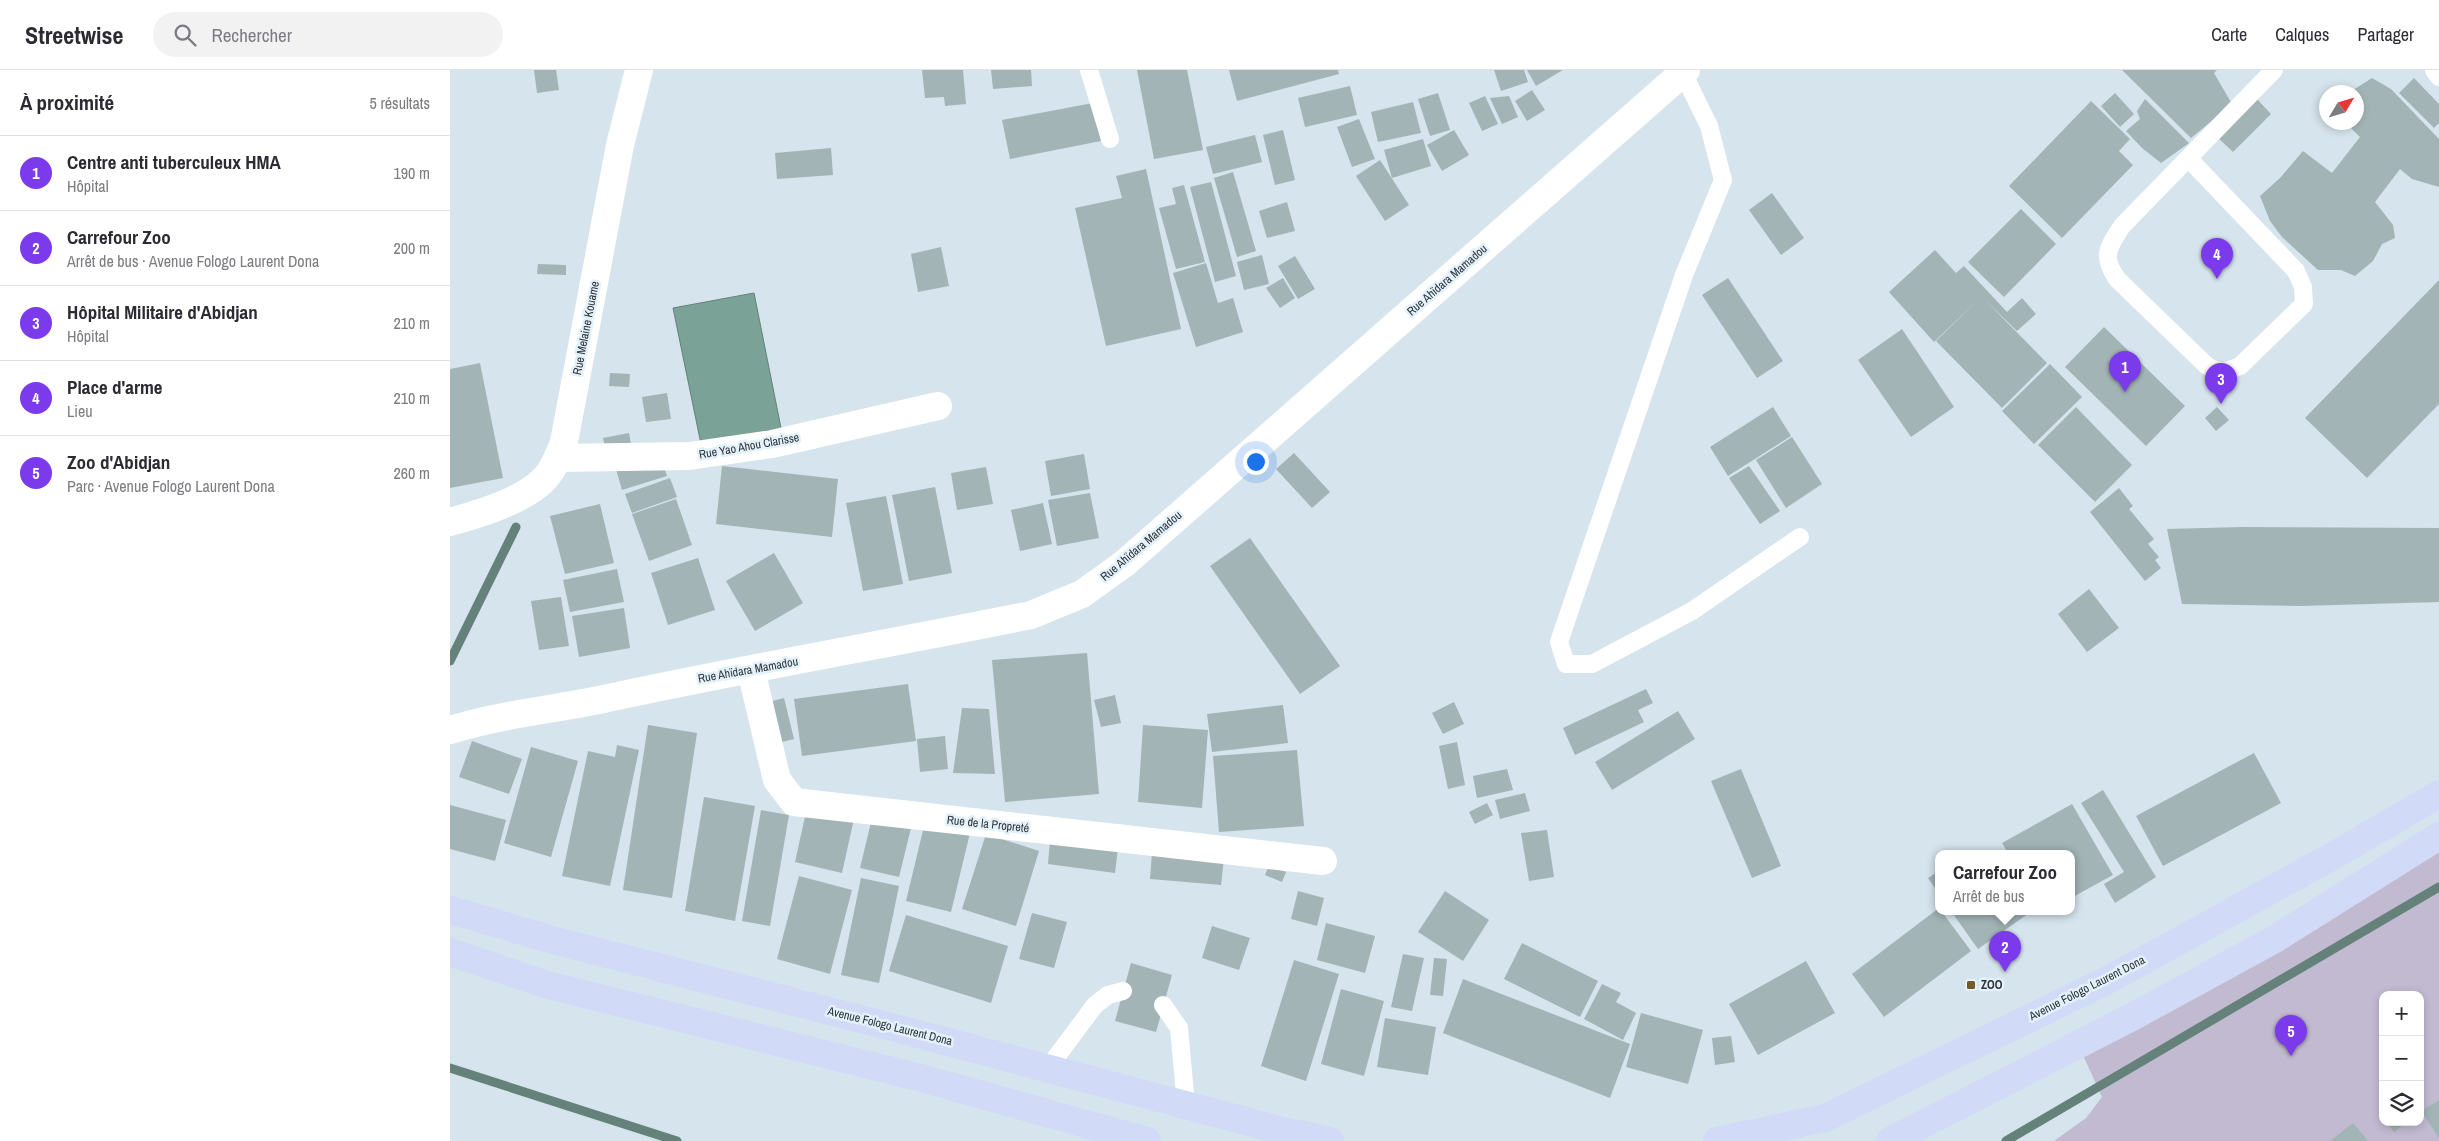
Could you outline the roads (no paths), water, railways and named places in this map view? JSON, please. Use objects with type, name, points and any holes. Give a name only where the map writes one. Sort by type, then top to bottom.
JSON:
[{"type":"main road","name":"Avenue Fologo Laurent Dona","points":[[1717,1141],[1825,1118],[2108,980],[2439,794]]},
{"type":"main road","points":[[1890,1141],[2132,1017],[2275,939],[2439,836]]},
{"type":"main road","name":"Avenue Fologo Laurent Dona","points":[[450,910],[560,942],[1048,1068],[1283,1131],[1330,1141]]},
{"type":"main road","points":[[450,952],[548,985],[911,1076],[1146,1141]]},
{"type":"main road","points":[[1791,1141],[1825,1118]]},
{"type":"street","name":"Rue Melaine Kouame","points":[[450,522],[491,510],[534,487],[545,478],[558,458],[564,442],[620,145],[639,70]]},
{"type":"street","name":"Rue Ahïdara Mamadou","points":[[450,730],[486,719],[1031,616],[1082,594],[1125,563],[1685,71]]},
{"type":"street","name":"Rue Yao Ahou Clarisse","points":[[558,458],[689,456],[772,444],[938,406]]},
{"type":"street","name":"Rue de la Propreté","points":[[751,670],[777,780],[794,802],[1323,862]]},
{"type":"lane","points":[[1089,70],[1110,139]]},
{"type":"lane","points":[[2189,159],[2291,265],[2301,278],[2303,287],[2304,304],[2240,366],[2226,372],[2215,371],[2197,357],[2117,279],[2109,267],[2107,251],[2122,226],[2274,70]]},
{"type":"lane","points":[[2434,70],[2439,77]]},
{"type":"lane","points":[[1685,71],[1709,126],[1724,180],[1684,274],[1558,642],[1566,664],[1592,664],[1692,612],[1800,537]]},
{"type":"lane","points":[[1048,1068],[1094,1005],[1108,995],[1123,991]]},
{"type":"lane","points":[[1163,1005],[1179,1028],[1186,1105]]},
{"type":"waterway","points":[[450,661],[516,527]]},
{"type":"waterway","points":[[2006,1141],[2439,887]]},
{"type":"waterway","points":[[450,1068],[677,1141]]},
{"type":"place","name":"Place d'arme","points":[[2217,279]]},
{"type":"place","name":"Centre anti tuberculeux HMA","points":[[2125,392]]},
{"type":"place","name":"Hôpital Militaire d'Abidjan","points":[[2221,404]]},
{"type":"place","name":"Carrefour Zoo","points":[[2005,972]]},
{"type":"place","name":"ZOO","points":[[1971,985]]},
{"type":"place","name":"Zoo d'Abidjan","points":[[2291,1056]]}]
